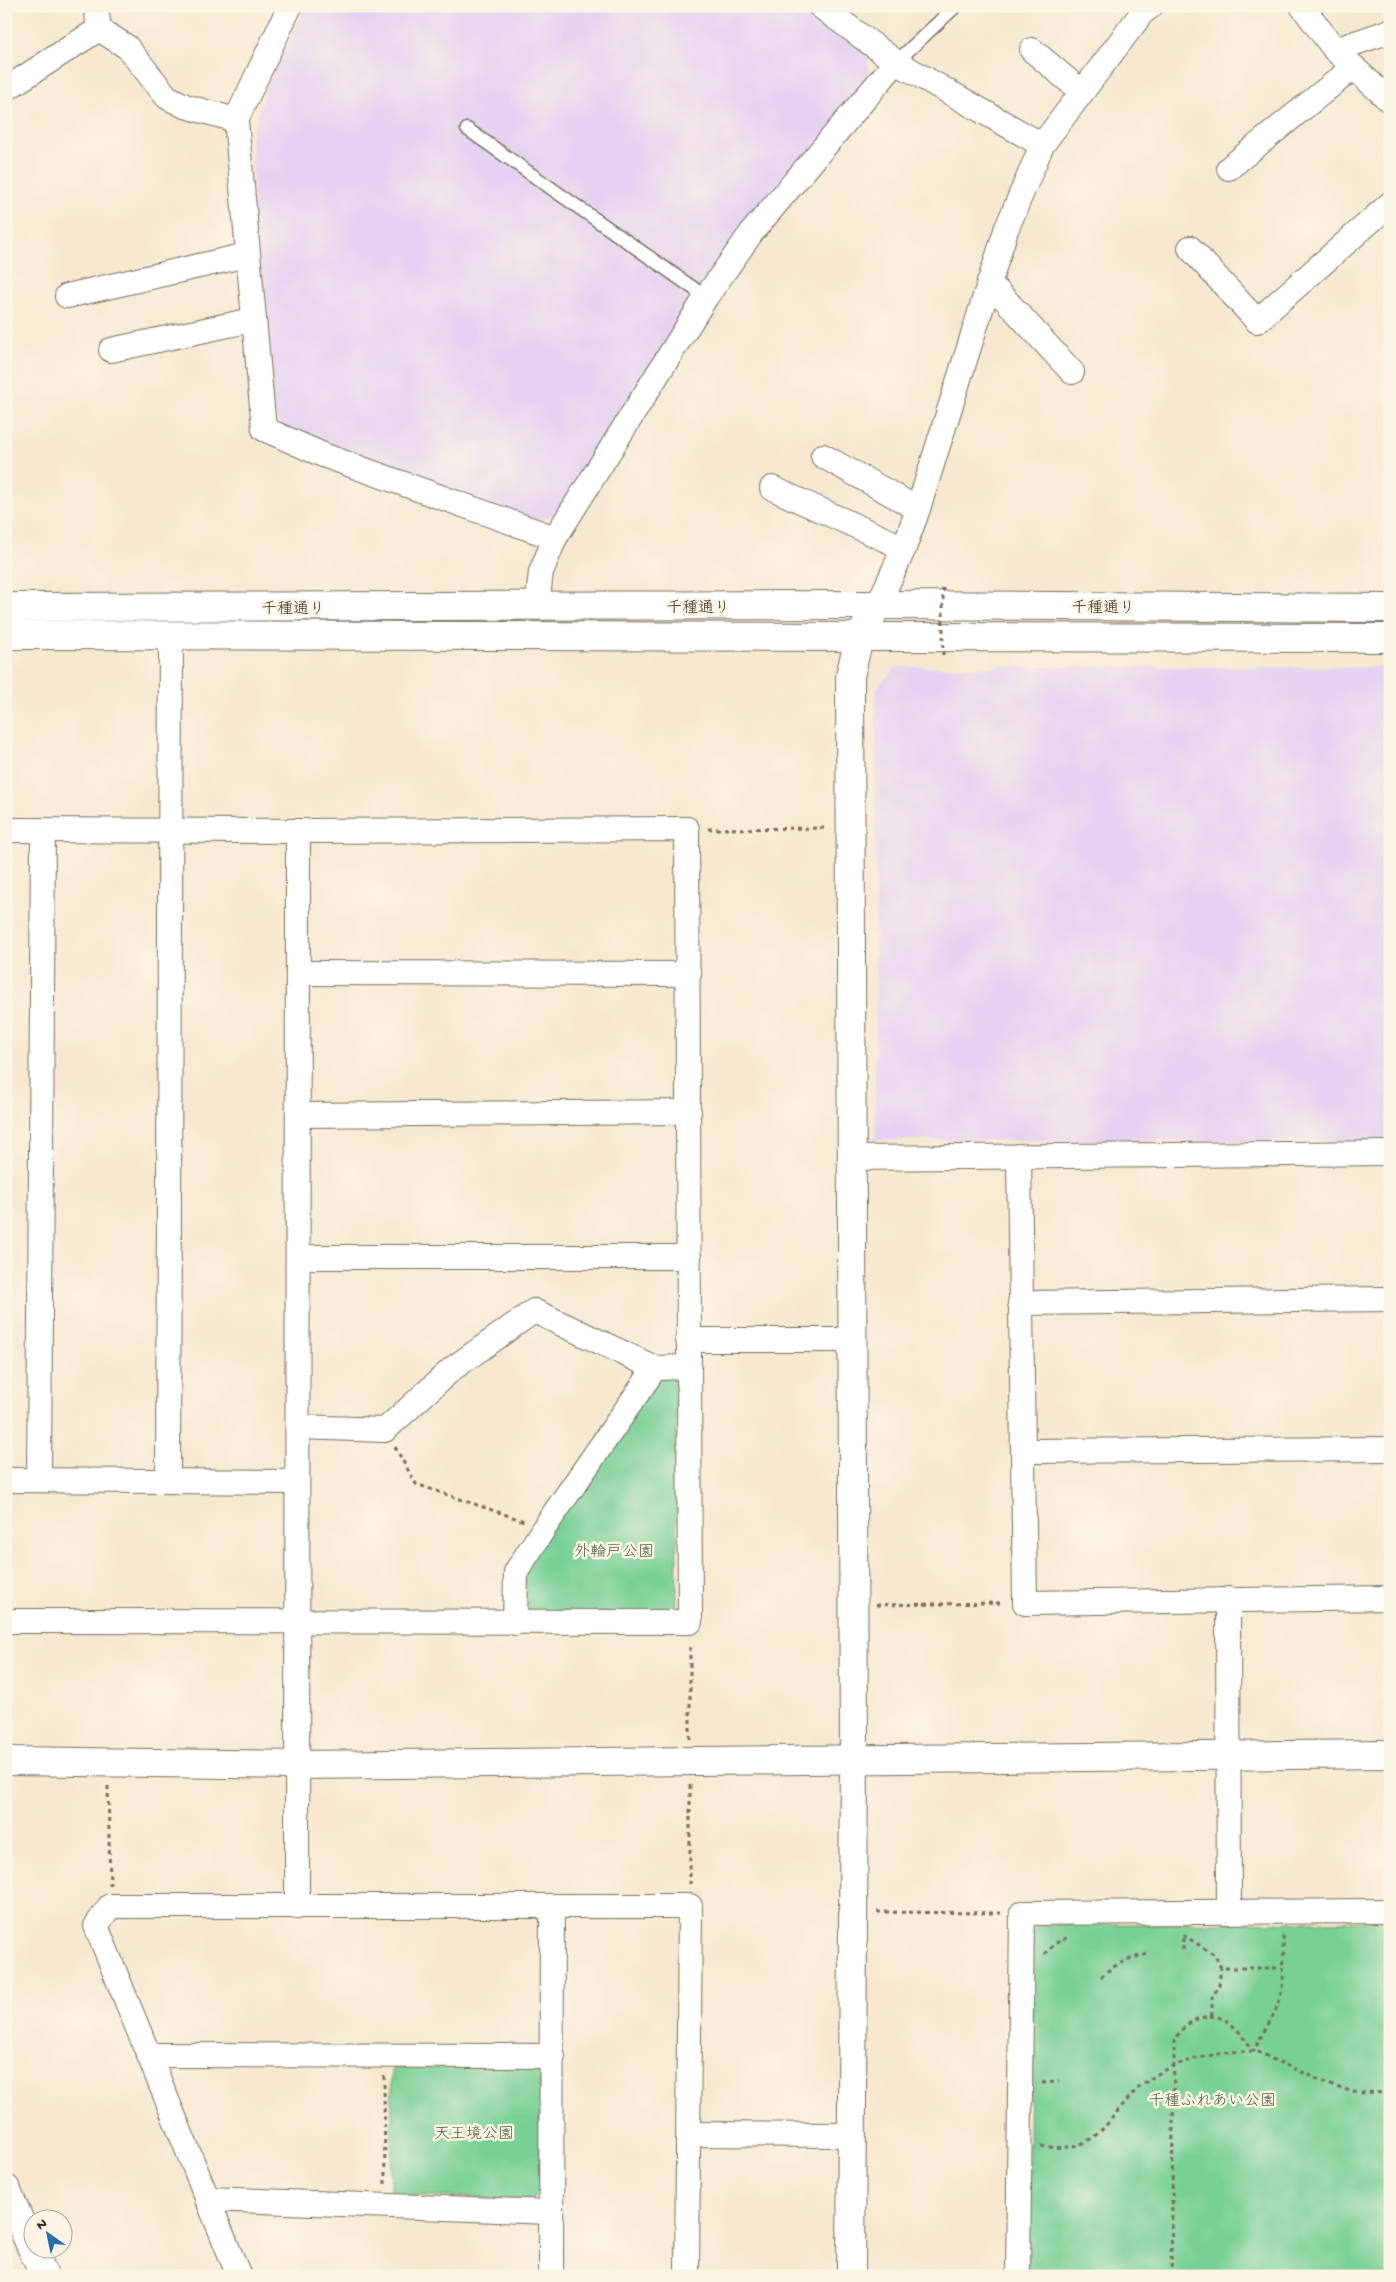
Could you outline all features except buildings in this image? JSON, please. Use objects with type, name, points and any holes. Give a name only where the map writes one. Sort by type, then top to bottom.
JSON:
[{"type":"street","points":[[96,6],[99,29],[127,47],[167,97],[185,106],[236,120]]},
{"type":"street","points":[[290,6],[236,120],[252,320],[264,428],[323,455],[555,538]]},
{"type":"street","points":[[820,6],[896,62],[1042,145]]},
{"type":"street","points":[[852,2276],[851,2135],[854,1758],[850,676],[859,638],[878,605],[904,548],[918,509],[988,282],[1006,230],[1042,145],[1142,13],[1151,6]]},
{"type":"street","points":[[1302,6],[1335,50],[1390,101]]},
{"type":"street","points":[[6,89],[99,29]]},
{"type":"street","points":[[1335,50],[1390,30]]},
{"type":"street","points":[[1032,50],[1082,92]]},
{"type":"street","points":[[537,607],[541,572],[555,538],[706,297],[752,232],[896,62]]},
{"type":"street","points":[[1229,168],[1354,67]]},
{"type":"street","points":[[1190,248],[1257,321],[1390,204]]},
{"type":"street","points":[[67,296],[247,255]]},
{"type":"street","points":[[988,282],[1072,372]]},
{"type":"street","points":[[111,350],[252,320]]},
{"type":"street","points":[[823,456],[918,509]]},
{"type":"street","points":[[772,488],[904,548]]},
{"type":"street","name":"千種通り","points":[[6,607],[878,605],[1390,608]]},
{"type":"street","name":"千種通り","points":[[6,635],[1390,638]]},
{"type":"street","points":[[168,1480],[171,635]]},
{"type":"street","points":[[6,830],[298,832],[687,829],[690,1622],[296,1623],[6,1621]]},
{"type":"street","points":[[39,1480],[42,830]]},
{"type":"street","points":[[297,1907],[298,832]]},
{"type":"street","points":[[299,973],[689,974]]},
{"type":"street","points":[[299,1115],[688,1112]]},
{"type":"street","points":[[851,1158],[1390,1153]]},
{"type":"street","points":[[1019,1156],[1026,1603],[1390,1598]]},
{"type":"street","points":[[299,1257],[689,1257]]},
{"type":"street","points":[[1020,1303],[1390,1299]]},
{"type":"street","points":[[298,1427],[385,1430],[452,1369],[534,1311],[655,1368],[688,1367]]},
{"type":"street","points":[[688,1340],[851,1340]]},
{"type":"street","points":[[515,1623],[516,1572],[544,1528],[655,1368]]},
{"type":"street","points":[[1023,1451],[1390,1449]]},
{"type":"street","points":[[6,1480],[297,1482]]},
{"type":"street","points":[[1228,1599],[1229,1912]]},
{"type":"street","points":[[6,1762],[296,1765],[1390,1754]]},
{"type":"street","points":[[239,2276],[96,1926],[110,1906],[690,1906],[687,2276]]},
{"type":"street","points":[[551,2276],[552,1907]]},
{"type":"street","points":[[1018,2276],[1022,1913],[1390,1911]]},
{"type":"street","points":[[149,2056],[553,2056]]},
{"type":"street","points":[[689,2134],[851,2135]]},
{"type":"street","points":[[6,2189],[22,2225]]},
{"type":"street","points":[[207,2199],[385,2204],[551,2212]]},
{"type":"street","points":[[37,2260],[44,2276]]},
{"type":"lane","points":[[896,62],[956,6]]},
{"type":"lane","points":[[468,129],[706,297]]},
{"type":"path","points":[[943,588],[944,655]]},
{"type":"path","points":[[687,829],[850,828]]},
{"type":"path","points":[[385,1430],[416,1484],[544,1528]]},
{"type":"path","points":[[853,1605],[1026,1603]]},
{"type":"path","points":[[108,1763],[110,1906]]},
{"type":"path","points":[[854,1912],[1022,1913]]},
{"type":"path","points":[[1254,2051],[1275,2011],[1281,1993],[1283,1929]]},
{"type":"path","points":[[1186,1931],[1176,1931],[1215,1955],[1221,1968],[1219,1985],[1212,1998],[1212,2016]]},
{"type":"path","points":[[1043,1955],[1056,1943],[1076,1932]]},
{"type":"path","points":[[1183,1935],[1183,1950]]},
{"type":"path","points":[[1101,1977],[1106,1972],[1132,1958],[1149,1954]]},
{"type":"path","points":[[1221,1968],[1283,1968]]},
{"type":"path","points":[[1172,2276],[1174,2067],[1176,2040],[1182,2030],[1201,2018],[1212,2016],[1228,2021],[1254,2051],[1334,2087],[1357,2091],[1390,2093]]},
{"type":"path","points":[[1036,2146],[1056,2149],[1076,2146],[1094,2137],[1108,2125],[1127,2100],[1144,2083],[1184,2062],[1212,2056],[1254,2051]]},
{"type":"path","points":[[384,2056],[385,2204]]},
{"type":"path","points":[[1041,2088],[1042,2074]]},
{"type":"path","points":[[1042,2083],[1059,2082]]},
{"type":"shaded area","points":[[306,6],[800,6],[866,50],[871,80],[561,512],[538,521],[283,428],[273,412],[254,222],[251,137],[268,82]]},
{"type":"shaded area","points":[[897,667],[1390,667],[1390,1141],[875,1140],[876,688]]},
{"type":"green space","name":"外輪戸公園","points":[[669,1376],[676,1381],[677,1607],[667,1613],[528,1614],[522,1605],[522,1572],[655,1380]]},
{"type":"green space","name":"千種ふれあい公園","points":[[1390,1921],[1390,2276],[1027,2276],[1032,1931],[1038,1925]]},
{"type":"green space","name":"天王境公園","points":[[533,2066],[540,2070],[540,2195],[533,2200],[391,2195],[392,2068]]}]
